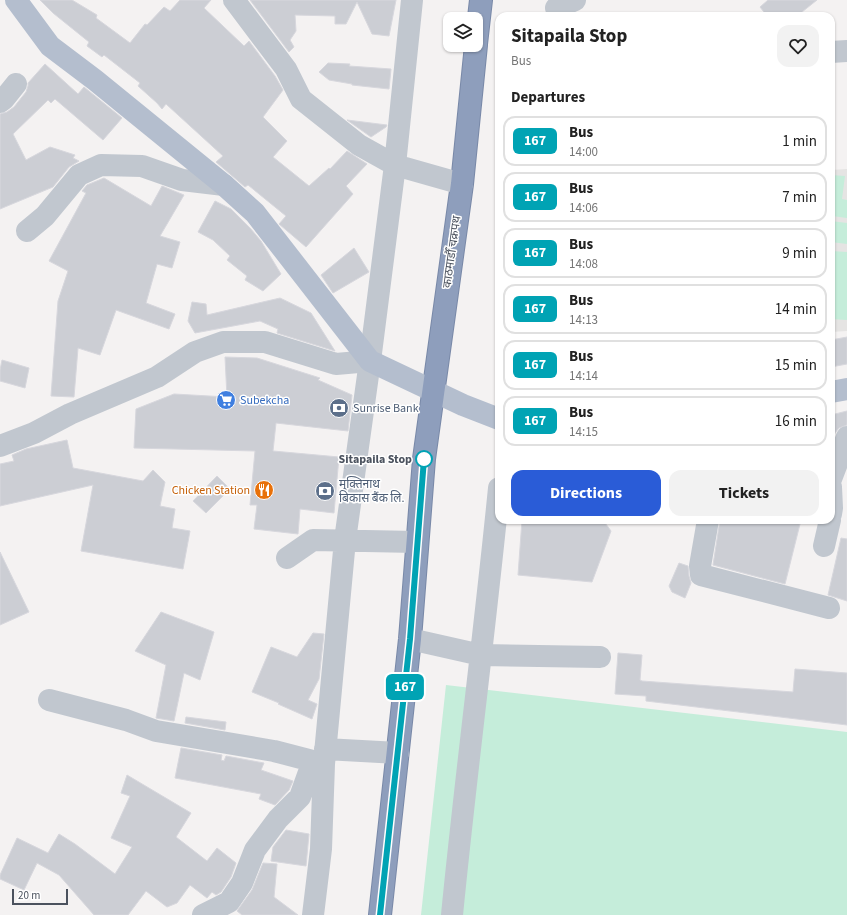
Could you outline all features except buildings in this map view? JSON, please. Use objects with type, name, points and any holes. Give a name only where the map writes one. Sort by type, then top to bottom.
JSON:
[{"type":"highway","name":"काठमाडाैँ चक्रपथ","points":[[480,12],[481,0]]},
{"type":"highway","name":"काठमाडाैँ चक्रपथ","points":[[380,915],[410,639],[424,459],[462,184],[475,52]]},
{"type":"main road","points":[[16,0],[50,46],[224,185],[254,213],[370,361],[463,406],[495,418]]},
{"type":"main road","points":[[835,391],[847,389]]},
{"type":"street","points":[[234,0],[286,69],[302,99],[360,145],[395,165],[462,184]]},
{"type":"street","points":[[313,915],[321,849],[321,758],[345,540],[395,165],[412,0]]},
{"type":"street","points":[[835,52],[847,51]]},
{"type":"street","points":[[0,102],[16,84]]},
{"type":"street","points":[[27,231],[45,216],[79,175],[101,165],[142,166],[182,180],[224,185]]},
{"type":"street","points":[[0,446],[34,433],[70,414],[157,377],[195,352],[223,342],[265,342],[336,364],[370,361]]},
{"type":"street","points":[[835,468],[847,437]]},
{"type":"street","points":[[452,915],[495,524]]},
{"type":"street","points":[[707,524],[700,566],[701,575],[829,608]]},
{"type":"street","points":[[824,546],[829,524]]},
{"type":"street","points":[[287,558],[313,540],[417,542]]},
{"type":"street","points":[[410,639],[481,655],[600,657]]},
{"type":"street","points":[[49,700],[126,720],[156,731],[274,751],[321,758],[398,753]]},
{"type":"street","points":[[202,915],[229,902],[242,883],[254,850],[278,819],[300,797],[321,758]]},
{"type":"shaded area","points":[[847,169],[847,331],[835,332],[835,170]]},
{"type":"green space","points":[[835,175],[845,176],[842,199],[847,200],[847,218],[835,216]]},
{"type":"green space","points":[[835,222],[847,223],[847,244],[835,242]]},
{"type":"green space","points":[[835,251],[847,252],[847,320],[835,319]]},
{"type":"green space","points":[[446,685],[847,732],[847,915],[421,915]]},
{"type":"bus line","name":"167","points":[[380,915],[410,639],[424,459]]},
{"type":"place","name":"Subekcha","points":[[226,400]]},
{"type":"place","name":"Sunrise Bank","points":[[339,408]]},
{"type":"place","name":"Sitapaila Stop","points":[[424,459]]},
{"type":"place","name":"Chicken Station","points":[[264,490]]},
{"type":"place","name":"मुक्तिनाथ बिकास बैंक लि.","points":[[325,491]]}]
